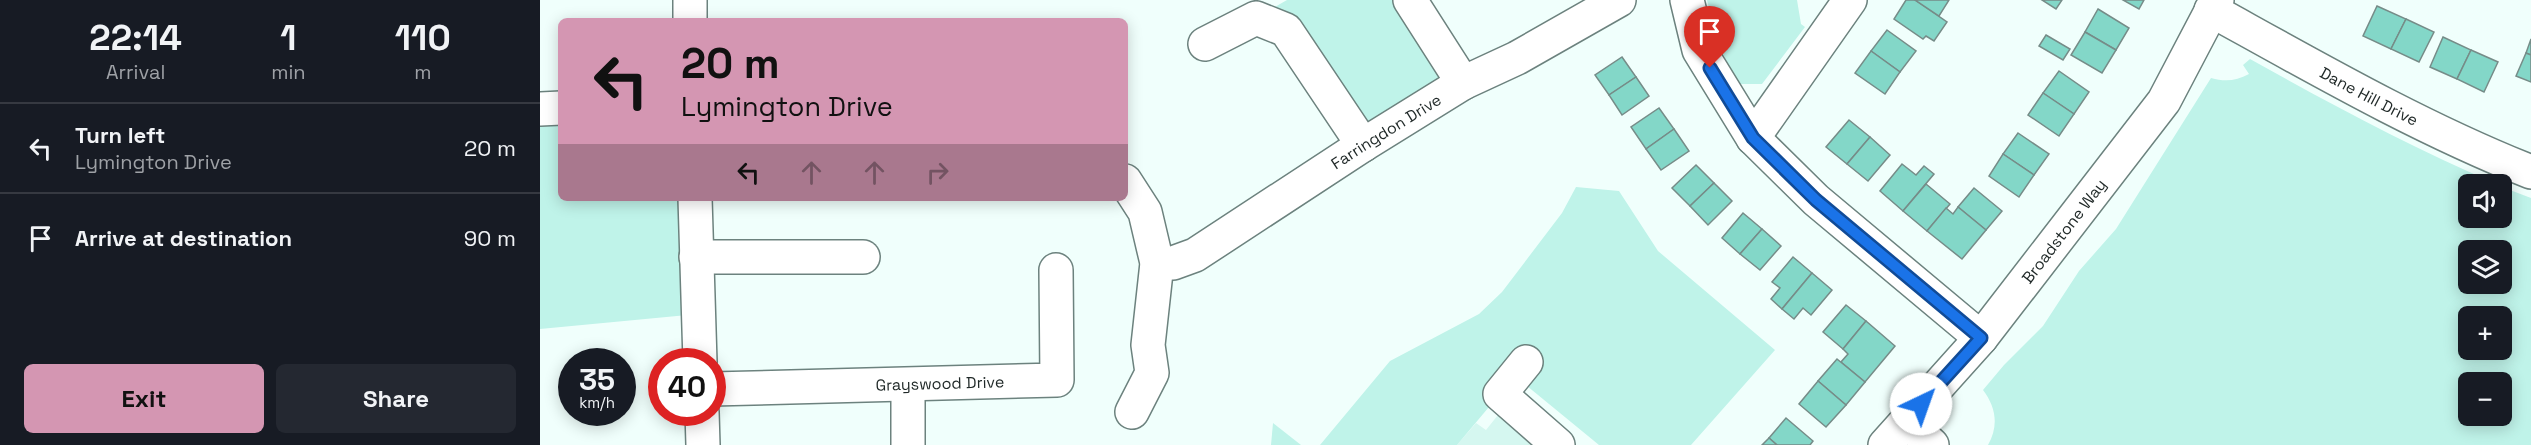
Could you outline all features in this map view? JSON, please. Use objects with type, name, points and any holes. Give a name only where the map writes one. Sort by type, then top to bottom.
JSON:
[{"type":"street","points":[[690,0],[690,18]]},
{"type":"street","points":[[1410,0],[1463,84]]},
{"type":"street","name":"Farringdon Drive","points":[[1156,262],[1173,263],[1195,255],[1363,145],[1463,84],[1517,58],[1619,0]]},
{"type":"street","points":[[1687,0],[1699,50],[1753,138],[1816,200],[1981,338]]},
{"type":"street","points":[[1753,138],[1850,0]]},
{"type":"street","name":"Dane Hill Drive","points":[[2214,5],[2391,107],[2461,143],[2531,172]]},
{"type":"street","name":"Broadstone Way","points":[[1896,433],[1981,338],[2164,101],[2214,5]]},
{"type":"street","points":[[1205,44],[1256,18],[1286,30],[1363,145]]},
{"type":"street","points":[[540,109],[558,108]]},
{"type":"street","points":[[1128,186],[1145,212],[1156,262],[1148,345],[1152,372],[1132,412]]},
{"type":"street","points":[[695,201],[699,348]]},
{"type":"street","points":[[696,256],[863,257]]},
{"type":"street","name":"Grayswood Drive","points":[[726,389],[1058,380],[1056,270]]},
{"type":"street","points":[[1526,362],[1500,394],[1558,445]]},
{"type":"street","points":[[908,385],[908,445]]},
{"type":"street","points":[[702,426],[703,445]]},
{"type":"street","points":[[1896,433],[1932,445]]},
{"type":"shaded area","points":[[1287,0],[1410,0],[1463,83],[1363,145],[1256,18]]},
{"type":"shaded area","points":[[1707,0],[1797,0],[1801,24],[1805,27],[1762,84],[1738,84],[1718,44]]},
{"type":"shaded area","points":[[2250,59],[2341,109],[2474,174],[2458,174],[2458,228],[2512,228],[2512,191],[2531,198],[2531,445],[1988,445],[1995,424],[1991,403],[1983,390],[2043,326],[2079,271],[2116,229],[2211,78],[2230,80],[2249,74],[2243,65]]},
{"type":"shaded area","points":[[558,108],[558,201],[695,201],[698,314],[540,329],[540,109]]},
{"type":"shaded area","points":[[1576,187],[1619,191],[1658,251],[1775,350],[1691,445],[1599,445],[1515,376],[1457,445],[1320,445],[1390,361],[1479,314],[1502,292],[1562,213]]},
{"type":"shaded area","points":[[1498,415],[1534,445],[1457,445],[1476,423],[1486,430]]},
{"type":"shaded area","points":[[1273,423],[1301,445],[1271,445]]},
{"type":"building","points":[[1906,0],[1915,0],[1947,22],[1934,41],[1926,36],[1923,39],[1894,19]]},
{"type":"building","points":[[1915,0],[1949,0],[1939,16]]},
{"type":"building","points":[[2042,0],[2062,0],[2056,9]]},
{"type":"building","points":[[2123,0],[2144,0],[2139,9]]},
{"type":"building","points":[[2377,6],[2406,19],[2391,49],[2363,36]]},
{"type":"building","points":[[2098,9],[2129,28],[2116,50],[2085,32]]},
{"type":"building","points":[[2406,19],[2434,32],[2419,62],[2391,49]]},
{"type":"building","points":[[1887,30],[1916,51],[1900,72],[1871,51]]},
{"type":"building","points":[[2085,32],[2116,50],[2102,73],[2071,55]]},
{"type":"building","points":[[2046,35],[2070,49],[2063,60],[2039,46]]},
{"type":"building","points":[[2443,37],[2471,50],[2457,79],[2430,67]]},
{"type":"building","points":[[2531,39],[2531,55],[2526,53]]},
{"type":"building","points":[[2471,50],[2498,62],[2484,92],[2457,79]]},
{"type":"building","points":[[1871,51],[1900,72],[1885,94],[1855,73]]},
{"type":"building","points":[[2526,53],[2531,55],[2531,82],[2516,76]]},
{"type":"building","points":[[1622,57],[1636,77],[1609,95],[1595,75]]},
{"type":"building","points":[[2059,71],[2089,92],[2074,114],[2043,93]]},
{"type":"building","points":[[1636,77],[1649,96],[1622,115],[1609,95]]},
{"type":"building","points":[[2043,93],[2074,114],[2059,136],[2028,115]]},
{"type":"building","points":[[1659,108],[1674,129],[1646,149],[1631,127]]},
{"type":"building","points":[[1849,120],[1870,137],[1847,164],[1826,147]]},
{"type":"building","points":[[1674,129],[1689,151],[1661,170],[1646,149]]},
{"type":"building","points":[[2018,133],[2049,154],[2034,175],[2003,154]]},
{"type":"building","points":[[1870,137],[1890,155],[1868,181],[1847,164]]},
{"type":"building","points":[[2003,154],[2034,175],[2019,197],[1989,176]]},
{"type":"building","points":[[1902,164],[1916,175],[1924,166],[1934,174],[1903,211],[1880,191]]},
{"type":"building","points":[[1696,165],[1714,183],[1690,206],[1672,188]]},
{"type":"building","points":[[1714,183],[1732,201],[1708,225],[1690,206]]},
{"type":"building","points":[[1926,184],[1950,204],[1927,231],[1903,211]]},
{"type":"building","points":[[1974,188],[2002,211],[1986,230],[1958,207]]},
{"type":"building","points":[[1958,207],[1986,230],[1962,259],[1927,231],[1946,208],[1953,214]]},
{"type":"building","points":[[1743,213],[1762,229],[1740,254],[1722,238]]},
{"type":"building","points":[[1762,229],[1781,246],[1760,270],[1740,254]]},
{"type":"building","points":[[1793,257],[1812,273],[1782,309],[1771,299],[1780,288],[1772,282]]},
{"type":"building","points":[[1812,273],[1832,290],[1811,315],[1803,308],[1794,319],[1782,309]]},
{"type":"building","points":[[1846,305],[1866,321],[1843,349],[1823,332]]},
{"type":"building","points":[[1866,321],[1895,346],[1865,382],[1841,362],[1848,354],[1843,349]]},
{"type":"building","points":[[1837,359],[1865,382],[1846,405],[1818,381]]},
{"type":"building","points":[[1818,381],[1846,405],[1826,427],[1799,404]]},
{"type":"building","points":[[1786,418],[1813,441],[1810,445],[1777,445],[1769,438]]},
{"type":"building","points":[[1769,438],[1777,445],[1762,445]]},
{"type":"route","points":[[1710,68],[1753,138],[1816,200],[1981,338],[1921,404]]}]
